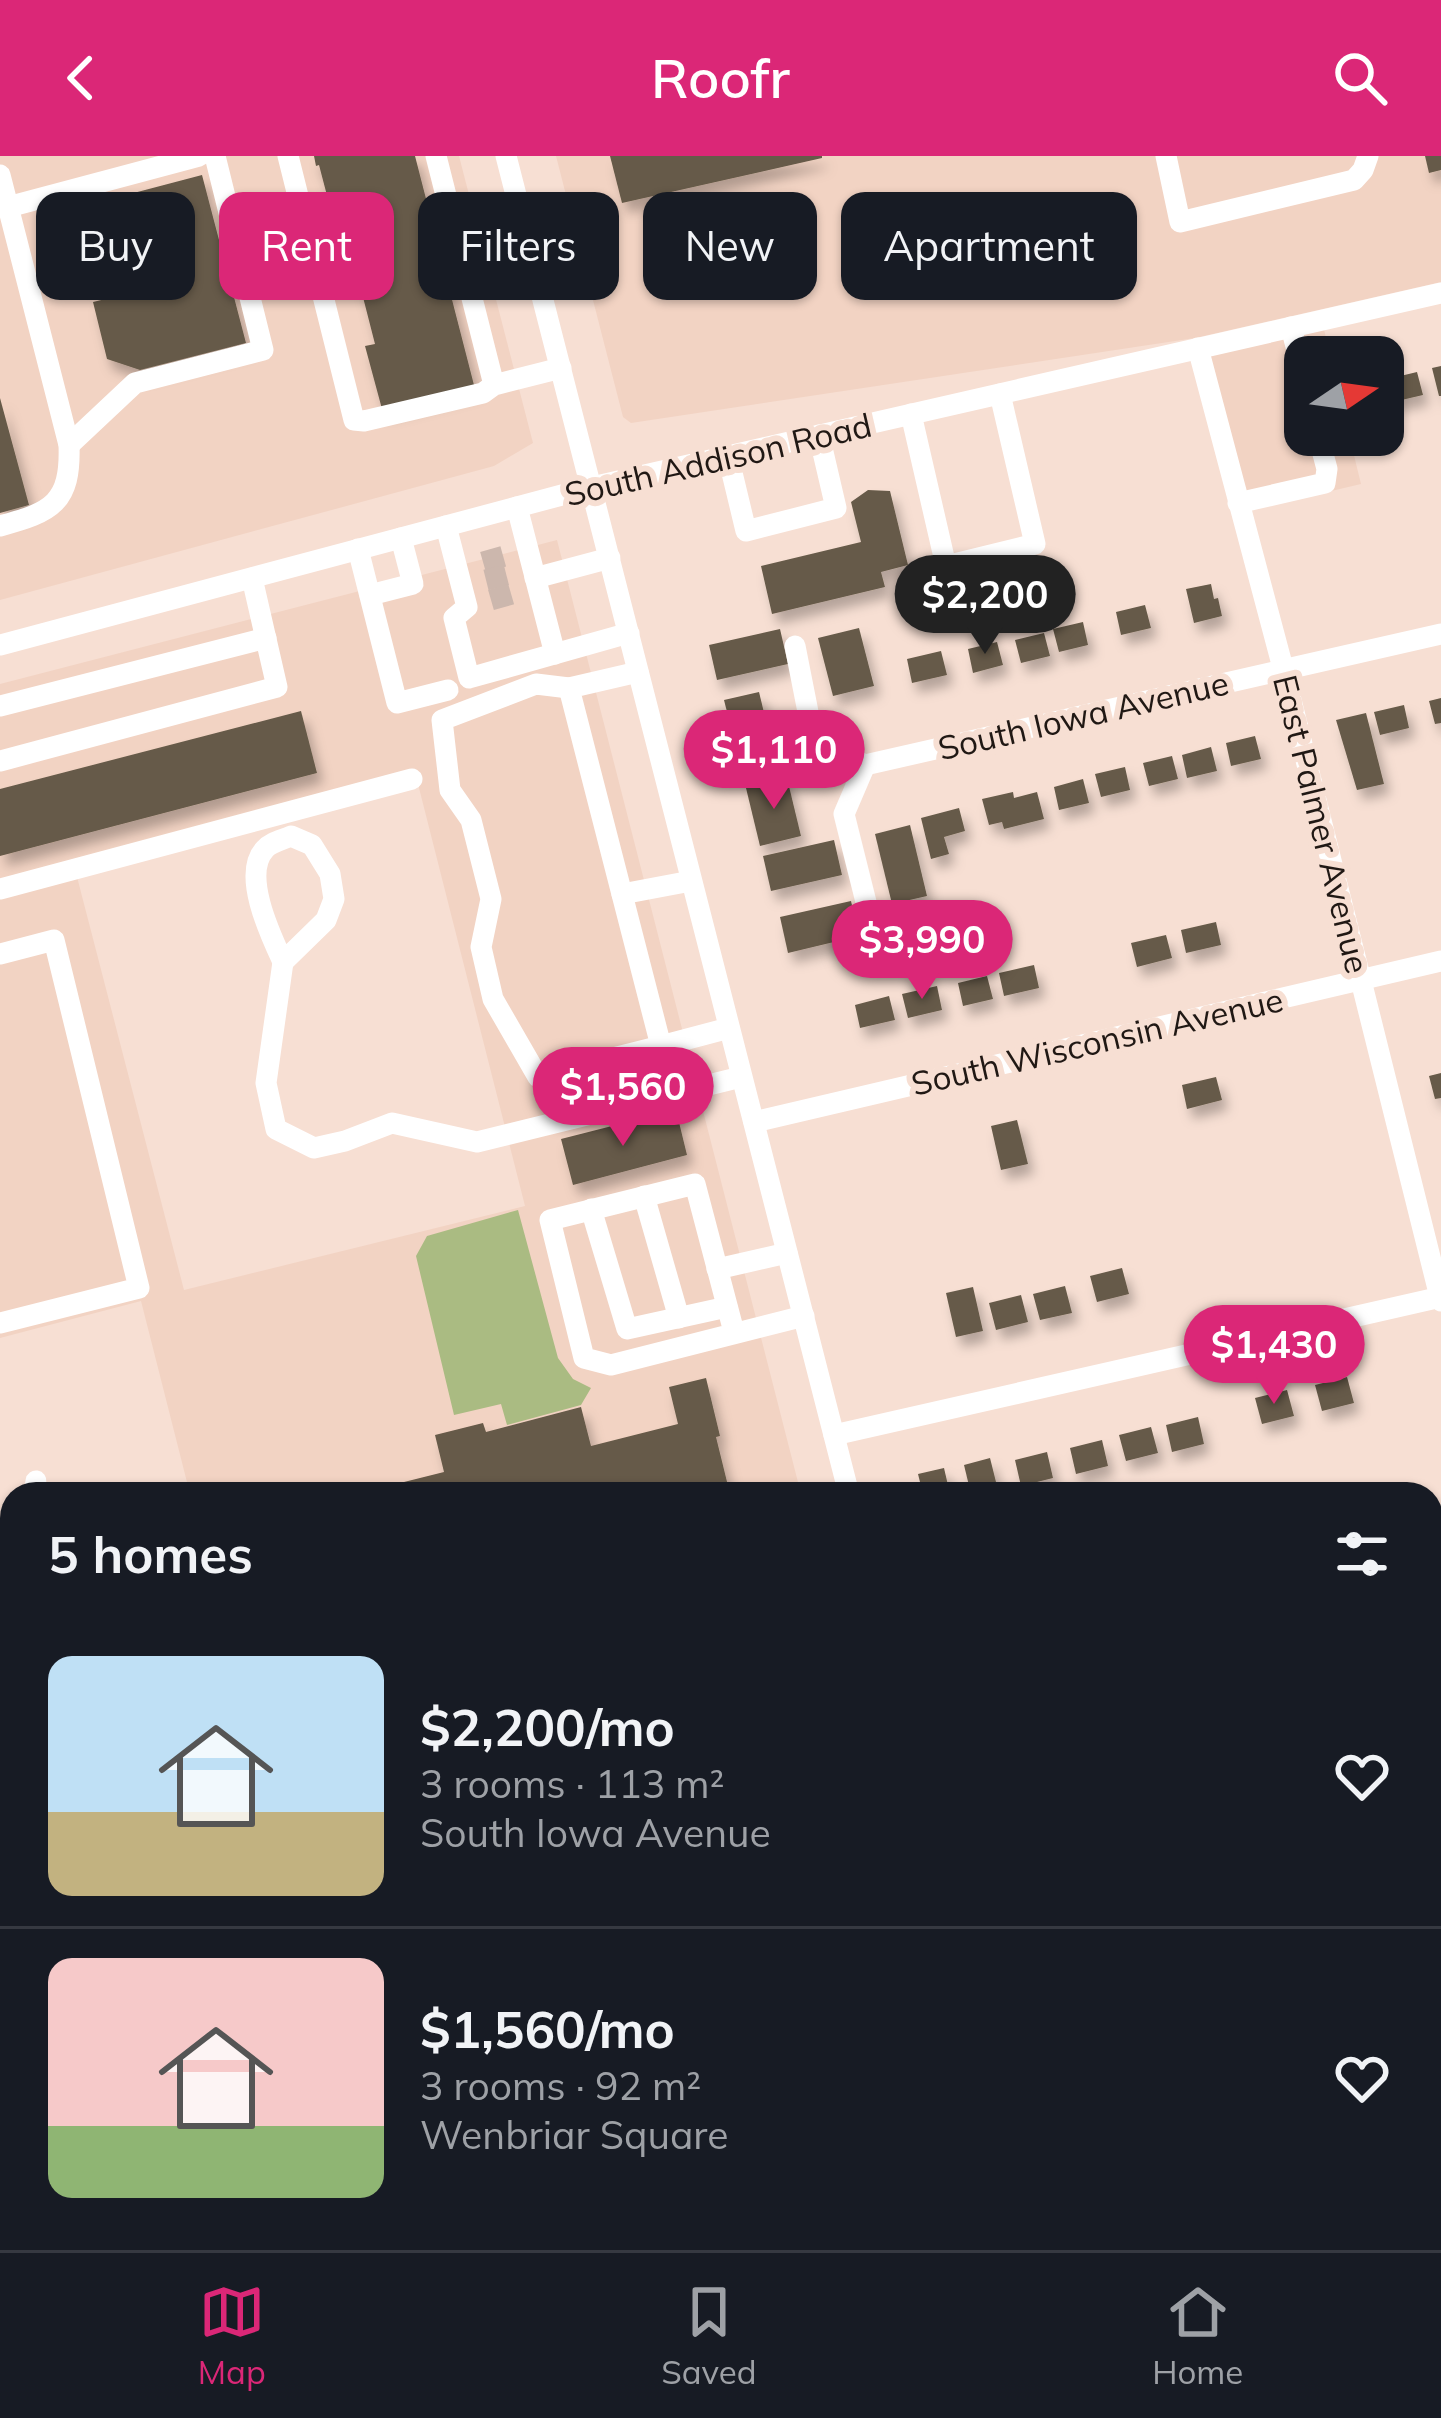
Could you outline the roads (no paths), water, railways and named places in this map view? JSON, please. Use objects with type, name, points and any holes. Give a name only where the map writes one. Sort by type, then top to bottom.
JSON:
[{"type":"street","points":[[0,526],[38,516],[64,490],[70,473],[69,445],[3,190],[200,156]]},
{"type":"street","points":[[69,445],[135,382],[263,350],[215,156]]},
{"type":"street","points":[[289,156],[354,420],[364,422],[483,393],[494,385],[560,368]]},
{"type":"street","points":[[436,156],[494,385]]},
{"type":"street","points":[[506,156],[846,1482]]},
{"type":"street","points":[[1166,156],[1180,222],[1354,180],[1368,156]]},
{"type":"street","name":"South Addison Road","points":[[0,645],[592,487],[1441,293]]},
{"type":"street","points":[[1292,327],[1294,336]]},
{"type":"street","name":"East Palmer Avenue","points":[[1198,349],[1441,1298]]},
{"type":"street","points":[[911,414],[946,566],[1035,544],[1000,394]]},
{"type":"street","points":[[728,456],[746,531],[836,508],[819,435]]},
{"type":"street","points":[[1238,502],[1325,483],[1324,456]]},
{"type":"street","points":[[517,507],[525,572],[555,654]]},
{"type":"street","points":[[446,526],[462,587],[454,618],[469,679],[629,633]]},
{"type":"street","points":[[370,595],[413,584],[401,538]]},
{"type":"street","points":[[358,549],[397,703],[448,690]]},
{"type":"street","points":[[525,572],[610,558]]},
{"type":"street","points":[[0,761],[278,687],[252,578]]},
{"type":"street","points":[[462,587],[486,581],[462,587]]},
{"type":"street","name":"South Iowa Avenue","points":[[865,765],[1441,634]]},
{"type":"street","points":[[0,706],[266,638]]},
{"type":"street","points":[[795,646],[809,717],[827,748],[865,765],[844,814],[867,906]]},
{"type":"street","points":[[638,671],[569,688],[536,684],[442,720],[450,790],[471,820],[491,899],[481,947],[493,999],[538,1077],[729,1028]]},
{"type":"street","points":[[569,688],[661,1046]]},
{"type":"street","points":[[0,889],[412,779]]},
{"type":"street","points":[[283,962],[326,920],[334,899],[330,874],[312,845],[291,836],[267,846],[256,862],[267,928],[283,962],[266,1083],[276,1129],[314,1148],[392,1123],[477,1142],[741,1077]]},
{"type":"street","points":[[622,894],[692,880]]},
{"type":"street","points":[[0,954],[54,940],[139,1288],[0,1323]]},
{"type":"street","name":"South Wisconsin Avenue","points":[[754,1122],[1441,961]]},
{"type":"street","points":[[734,1332],[695,1184],[550,1220],[584,1358],[611,1365],[803,1316]]},
{"type":"street","points":[[644,1196],[679,1318]]},
{"type":"street","points":[[591,1209],[627,1329],[727,1307]]},
{"type":"street","points":[[717,1269],[788,1253]]},
{"type":"street","points":[[834,1435],[1441,1298]]},
{"type":"tunnel","points":[[483,562],[508,555]]},
{"type":"tunnel","points":[[486,580],[514,573]]},
{"type":"tunnel","points":[[491,600],[519,592]]}]
